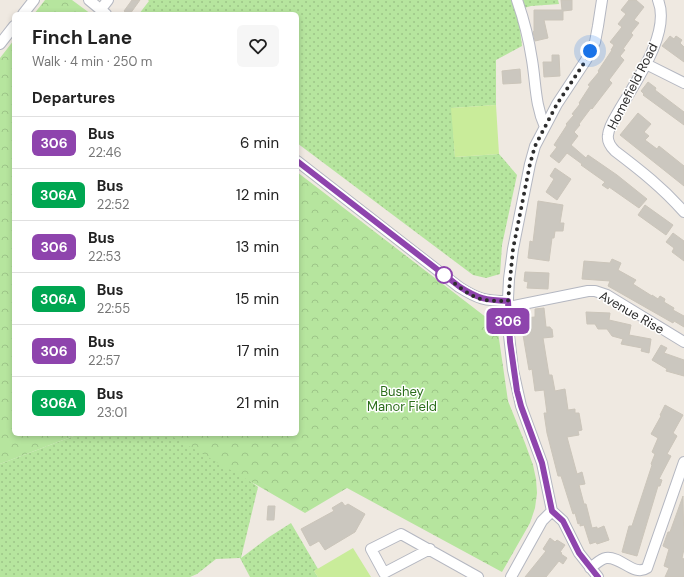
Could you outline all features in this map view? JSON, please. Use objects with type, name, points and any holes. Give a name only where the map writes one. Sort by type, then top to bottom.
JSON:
[{"type":"street","points":[[25,12],[34,0]]},
{"type":"street","points":[[89,0],[104,12],[108,0]]},
{"type":"street","points":[[517,0],[530,46],[534,88],[539,114],[545,127]]},
{"type":"street","points":[[598,577],[579,553],[563,521],[552,511],[542,463],[517,391],[510,342],[508,304],[513,249],[535,146],[557,104],[586,60],[592,48],[598,26],[602,0]]},
{"type":"street","name":"Homefield Road","points":[[658,0],[662,13],[656,40],[646,64],[611,125],[608,138],[612,148],[649,176],[684,212]]},
{"type":"street","points":[[0,44],[12,29]]},
{"type":"street","points":[[646,64],[684,83]]},
{"type":"street","name":"Avenue Rise","points":[[299,163],[460,287],[477,297],[508,304],[595,291],[607,295],[684,342]]},
{"type":"street","points":[[590,568],[600,561],[610,558],[619,561],[638,572],[644,571],[647,568],[684,462]]},
{"type":"street","points":[[511,577],[542,521],[552,511]]},
{"type":"street","points":[[430,549],[384,572],[371,549],[401,534],[430,549],[478,577]]},
{"type":"green space","points":[[45,0],[72,0],[88,12],[36,12]]},
{"type":"green space","points":[[148,0],[512,0],[519,21],[522,46],[496,60],[496,105],[452,108],[455,157],[499,154],[517,175],[502,245],[500,274],[486,278],[473,275],[299,144],[299,12],[141,12],[149,1]]},
{"type":"green space","points":[[521,0],[558,0],[559,4],[524,8]]},
{"type":"green space","points":[[12,43],[12,436],[74,436],[0,464],[0,58]]},
{"type":"green space","points":[[496,105],[499,154],[455,157],[451,108]]},
{"type":"green space","name":"Bushey Manor Field","points":[[299,174],[492,323],[498,332],[508,401],[533,465],[537,493],[535,508],[530,523],[502,572],[347,488],[305,513],[171,436],[299,436]]},
{"type":"green space","points":[[74,436],[191,436],[258,487],[241,558],[291,523],[318,569],[314,571],[318,577],[250,577],[240,558],[216,559],[197,574],[190,577],[0,577],[0,464]]},
{"type":"green space","points":[[353,548],[371,577],[318,577],[314,571]]},
{"type":"building","points":[[132,0],[140,0],[131,12],[124,11]]},
{"type":"building","points":[[561,0],[572,0],[572,10],[563,11],[563,20],[544,20],[548,38],[535,41],[533,32],[534,10],[562,10]]},
{"type":"building","points":[[629,0],[636,0],[644,7],[634,20],[639,23],[631,33],[633,35],[620,56],[624,60],[609,80],[612,83],[579,124],[580,125],[574,132],[578,136],[571,145],[586,158],[588,155],[617,175],[647,199],[639,208],[609,187],[608,189],[602,185],[605,182],[567,153],[559,163],[550,156],[557,147],[554,145],[567,125],[566,124],[574,115],[572,114],[580,104],[579,103],[590,86],[588,85],[599,72],[598,71],[612,50],[614,45],[610,42],[622,27],[618,24],[626,14],[621,10]]},
{"type":"building","points":[[670,36],[674,39],[676,36],[682,40],[680,43],[684,47],[684,62],[662,46]]},
{"type":"building","points":[[552,55],[559,55],[560,76],[544,77],[543,62],[552,62]]},
{"type":"building","points":[[520,69],[521,83],[503,84],[502,71]]},
{"type":"building","points":[[648,82],[656,88],[655,90],[684,112],[684,125],[643,95],[644,94],[641,91]]},
{"type":"building","points":[[638,113],[651,124],[644,132],[649,136],[645,140],[657,149],[659,146],[684,166],[684,186],[620,135]]},
{"type":"building","points":[[555,168],[571,179],[557,200],[546,192],[554,179],[550,176]]},
{"type":"building","points":[[538,201],[563,205],[560,223],[564,223],[563,231],[555,231],[554,238],[552,238],[549,261],[528,258],[530,241],[533,242]]},
{"type":"building","points":[[645,205],[673,225],[666,235],[638,215]]},
{"type":"building","points":[[673,233],[684,241],[684,261],[672,252],[674,248],[666,242]]},
{"type":"building","points":[[612,259],[621,263],[618,270],[636,280],[633,284],[658,299],[660,296],[665,299],[664,302],[674,308],[673,310],[684,316],[684,327],[674,321],[673,323],[608,286],[610,281],[582,279],[584,261],[610,263]]},
{"type":"building","points":[[525,272],[549,273],[548,289],[527,288],[528,282],[524,281]]},
{"type":"building","points":[[544,308],[546,327],[550,327],[552,329],[553,337],[543,338],[549,375],[552,375],[555,391],[565,389],[568,410],[575,409],[575,413],[579,413],[582,430],[578,431],[579,435],[567,437],[577,474],[582,472],[585,484],[579,485],[584,504],[586,504],[592,528],[597,527],[597,529],[604,526],[609,540],[597,544],[596,542],[590,544],[584,525],[580,526],[580,523],[578,524],[575,513],[573,514],[561,476],[558,476],[547,433],[544,413],[547,413],[544,390],[535,391],[532,369],[529,370],[523,335],[521,335],[520,320],[522,318],[535,317],[535,309]]},
{"type":"building","points":[[586,312],[610,313],[609,320],[631,325],[629,335],[651,339],[649,353],[641,351],[642,348],[621,344],[623,339],[612,336],[607,329],[598,329],[595,324],[587,324]]},
{"type":"building","points":[[661,345],[667,348],[664,353],[684,360],[684,376],[666,371],[667,369],[652,360]]},
{"type":"building","points":[[665,405],[683,415],[673,433],[677,436],[667,454],[671,456],[659,479],[662,480],[660,486],[658,486],[637,556],[622,552],[629,526],[632,526],[655,454],[652,452],[658,438],[651,434]]},
{"type":"building","points":[[683,496],[684,549],[682,558],[684,559],[684,577],[665,577],[669,568],[664,566],[669,549],[663,546],[668,532],[670,532]]},
{"type":"building","points":[[342,502],[345,506],[348,504],[365,514],[355,532],[325,550],[319,541],[310,546],[301,529],[334,511],[332,508]]},
{"type":"building","points":[[268,506],[275,506],[274,520],[267,520]]},
{"type":"building","points":[[550,538],[555,542],[557,540],[565,545],[560,552],[567,558],[563,564],[559,561],[546,577],[525,577],[546,551],[543,549]]},
{"type":"bus line","name":"306","points":[[299,163],[460,287],[477,297],[486,300],[508,301],[507,318],[517,391],[542,463],[552,511],[563,521],[579,553],[598,577]]},
{"type":"route","points":[[444,275],[477,297],[486,300],[508,301],[513,249],[535,146],[568,85],[586,60],[590,51]]}]
